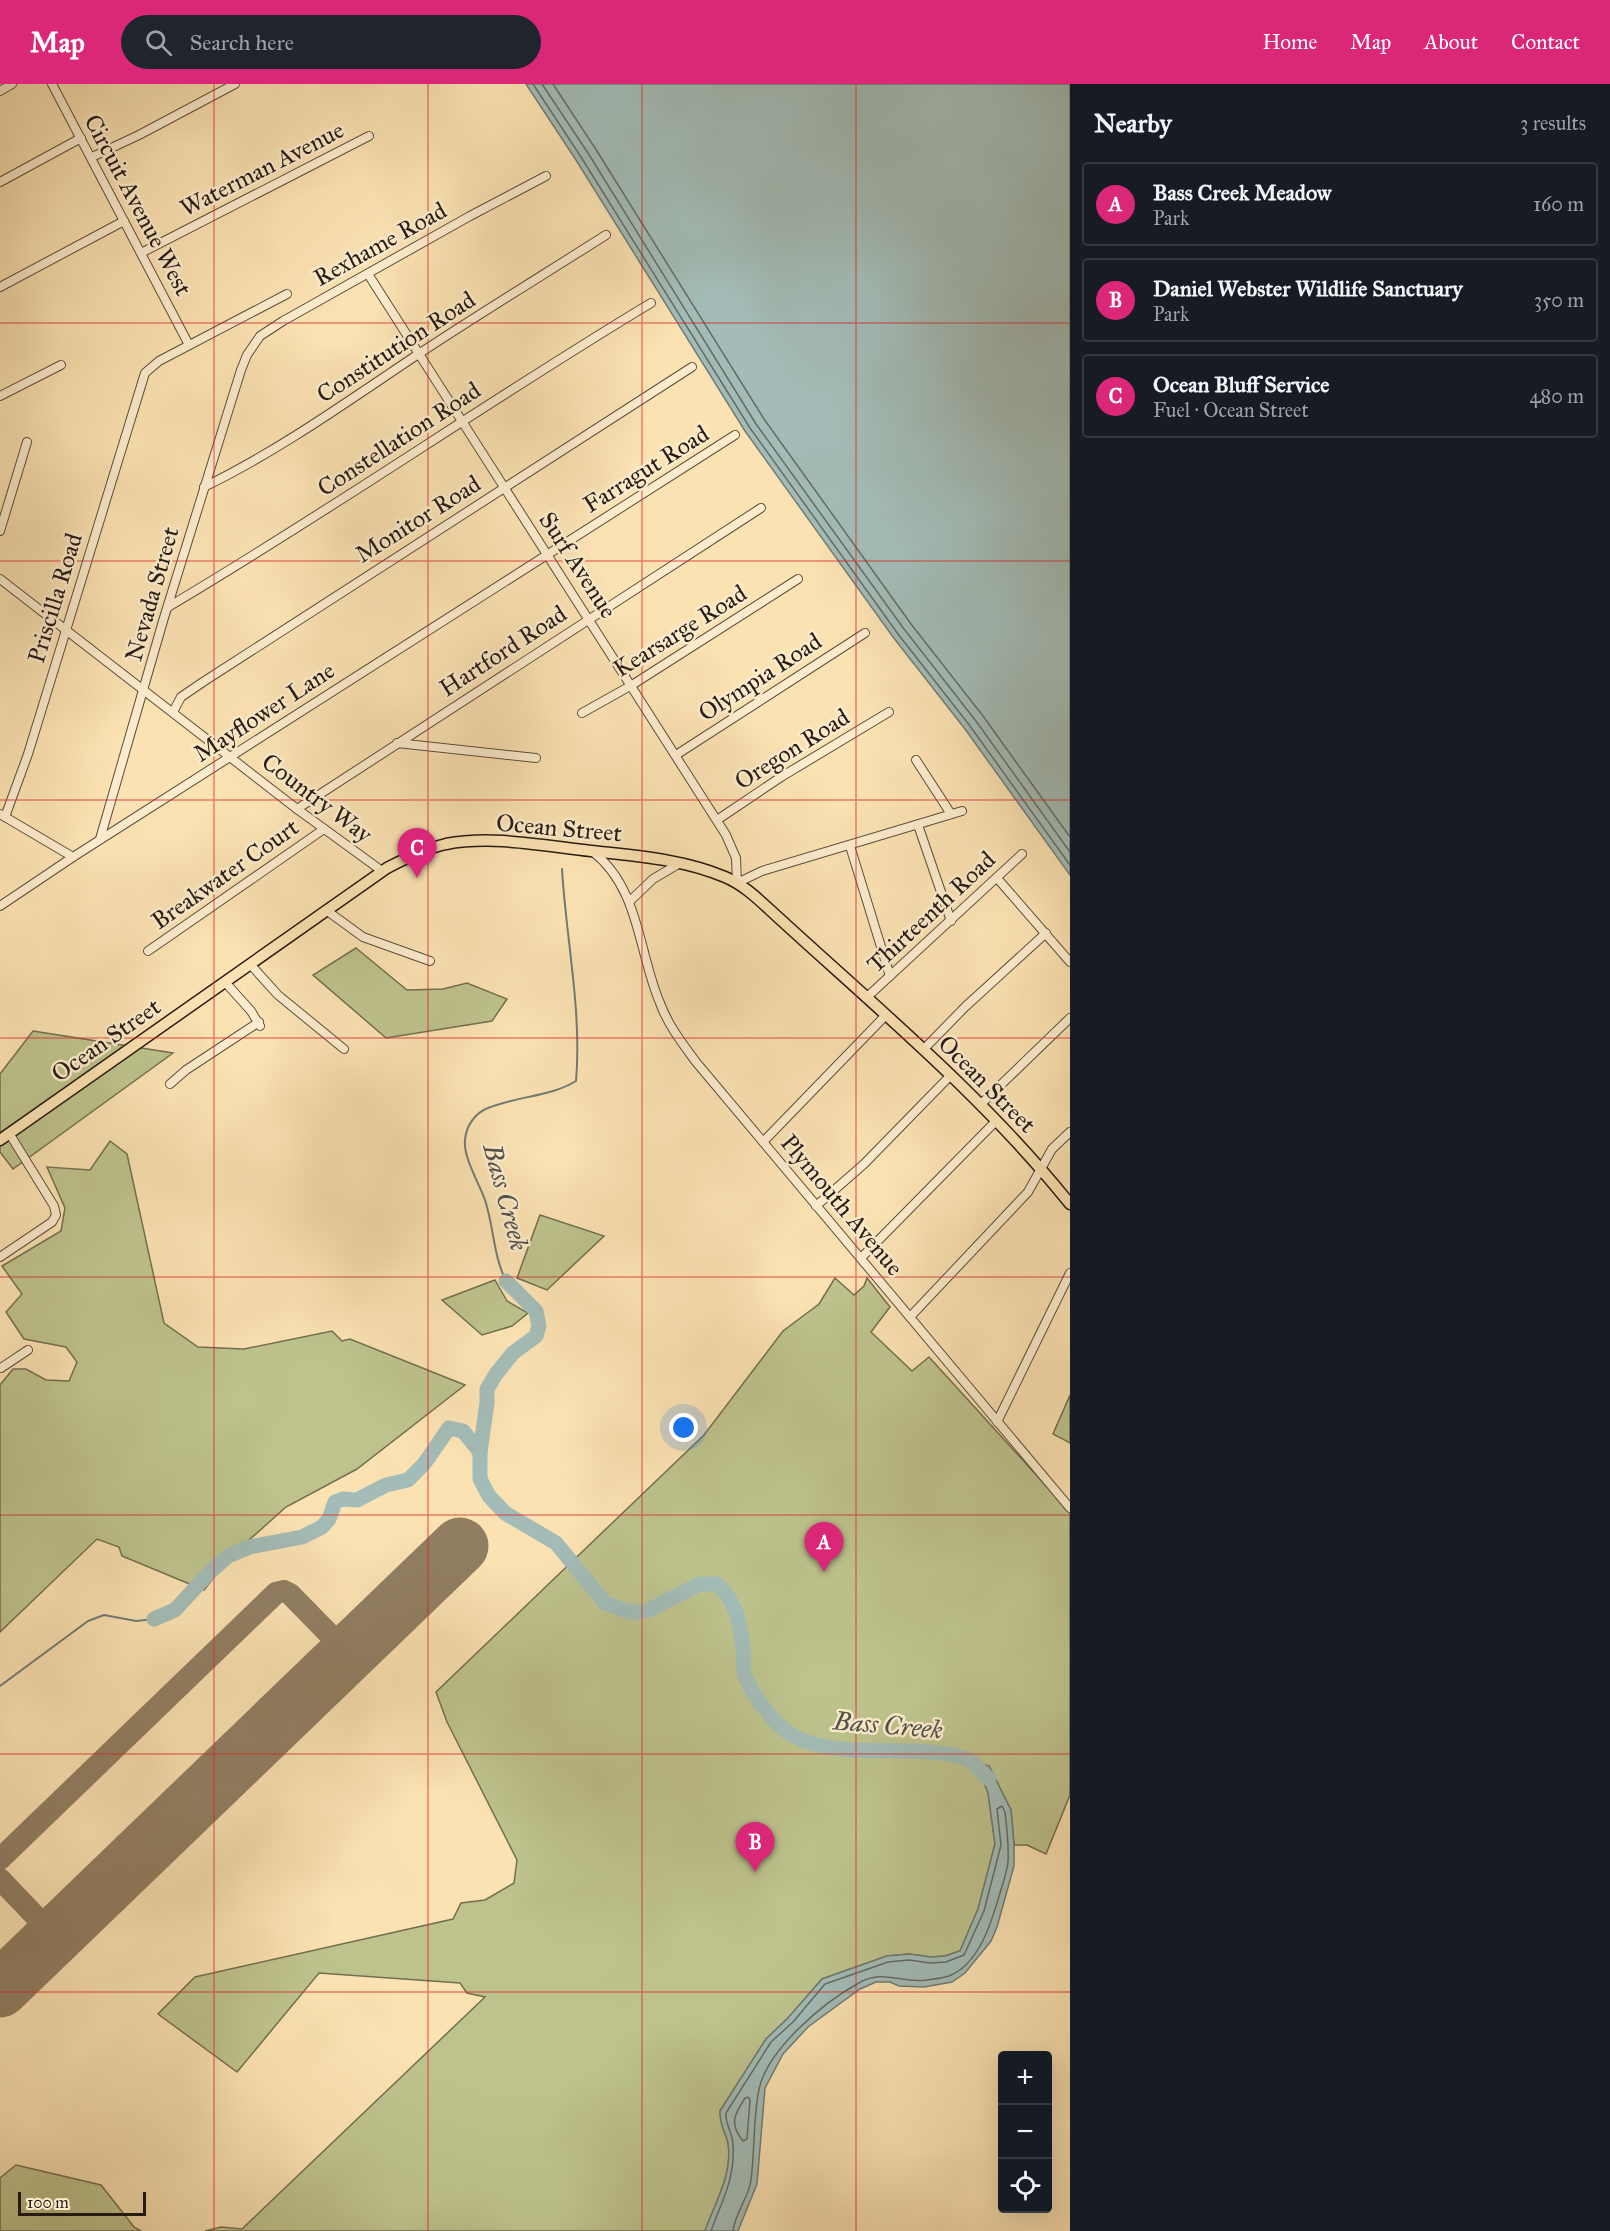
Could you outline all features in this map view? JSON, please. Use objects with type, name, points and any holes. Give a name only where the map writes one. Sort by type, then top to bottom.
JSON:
[{"type":"main road","name":"Ocean Street","points":[[4,1136],[382,871],[418,853],[458,843],[511,842],[680,863],[705,869],[737,883],[769,909],[981,1104],[1041,1168],[1070,1204]]},
{"type":"street","points":[[0,90],[12,84]]},
{"type":"street","name":"Circuit Avenue West","points":[[52,84],[189,345]]},
{"type":"street","points":[[92,157],[235,84]]},
{"type":"street","name":"Waterman Avenue","points":[[141,253],[369,136]]},
{"type":"street","points":[[0,182],[81,138]]},
{"type":"street","name":"Rexhame Road","points":[[245,361],[260,336],[283,321],[546,176]]},
{"type":"street","points":[[0,287],[124,221]]},
{"type":"street","name":"Constitution Road","points":[[204,487],[241,469],[294,438],[419,353],[606,235]]},
{"type":"street","name":"Surf Avenue","points":[[368,274],[717,820],[734,849],[737,883]]},
{"type":"street","name":"Priscilla Road","points":[[3,816],[27,754],[145,373],[152,365],[287,294]]},
{"type":"street","name":"Constellation Road","points":[[168,607],[651,303]]},
{"type":"street","name":"Nevada Street","points":[[99,840],[204,487],[245,361]]},
{"type":"street","points":[[0,396],[61,364]]},
{"type":"street","name":"Monitor Road","points":[[172,712],[181,697],[692,367]]},
{"type":"street","name":"Farragut Road","points":[[548,554],[735,435]]},
{"type":"street","points":[[0,531],[27,442]]},
{"type":"street","name":"Hartford Road","points":[[297,809],[761,508]]},
{"type":"street","name":"Mayflower Lane","points":[[0,906],[99,840],[548,554]]},
{"type":"street","name":"Country Way","points":[[0,579],[297,809],[382,871]]},
{"type":"street","name":"Kearsarge Road","points":[[582,713],[632,685],[798,579]]},
{"type":"street","name":"Olympia Road","points":[[676,755],[865,633]]},
{"type":"street","name":"Oregon Road","points":[[717,820],[791,771],[889,712]]},
{"type":"street","points":[[396,743],[536,758]]},
{"type":"street","points":[[916,760],[951,814]]},
{"type":"street","points":[[737,883],[762,871],[962,811]]},
{"type":"street","points":[[3,816],[73,857]]},
{"type":"street","points":[[918,825],[951,921]]},
{"type":"street","name":"Breakwater Court","points":[[148,951],[324,829]]},
{"type":"street","points":[[850,846],[890,976]]},
{"type":"street","name":"Plymouth Avenue","points":[[592,851],[612,870],[624,887],[630,901],[652,984],[667,1020],[696,1062],[1070,1508]]},
{"type":"street","name":"Thirteenth Road","points":[[866,998],[1022,855]]},
{"type":"street","points":[[630,901],[653,879],[680,863]]},
{"type":"street","points":[[997,878],[1070,962]]},
{"type":"street","points":[[326,910],[363,937],[430,961]]},
{"type":"street","points":[[923,1050],[965,1007],[1046,933]]},
{"type":"street","points":[[250,964],[278,995],[344,1049]]},
{"type":"street","points":[[170,1084],[186,1070],[260,1024],[225,982]]},
{"type":"street","points":[[763,1142],[886,1015]]},
{"type":"street","points":[[981,1104],[1070,1018]]},
{"type":"street","points":[[816,1206],[864,1164],[950,1076]]},
{"type":"street","points":[[861,1258],[996,1121]]},
{"type":"street","points":[[910,1317],[1028,1192],[1052,1149],[1070,1132]]},
{"type":"street","points":[[0,1257],[52,1222],[56,1215],[54,1206],[4,1136]]},
{"type":"street","points":[[997,1422],[1070,1273]]},
{"type":"street","points":[[2,1369],[28,1350]]},
{"type":"green space","points":[[356,948],[407,990],[443,989],[467,983],[507,999],[492,1021],[386,1038],[313,975]]},
{"type":"green space","points":[[33,1031],[173,1053],[13,1169],[0,1152],[0,1074]]},
{"type":"green space","points":[[110,1141],[127,1154],[164,1323],[198,1347],[244,1349],[332,1331],[342,1341],[350,1339],[465,1385],[357,1469],[286,1507],[229,1558],[204,1590],[122,1556],[119,1547],[97,1539],[0,1632],[0,1385],[13,1369],[26,1369],[46,1380],[69,1381],[77,1362],[66,1347],[24,1339],[6,1312],[22,1294],[2,1266],[61,1231],[65,1208],[47,1167],[90,1170]]},
{"type":"green space","points":[[540,1215],[604,1236],[547,1290],[517,1278]]},
{"type":"green space","points":[[835,1278],[854,1295],[864,1286],[867,1278],[890,1307],[871,1332],[912,1371],[929,1357],[1070,1512],[1070,1795],[1046,1854],[1027,1845],[1014,1845],[1011,1810],[989,1766],[972,1769],[984,1782],[988,1793],[995,1844],[978,1909],[960,1951],[945,1956],[931,1957],[909,1954],[887,1956],[822,1979],[766,2039],[720,2111],[728,2143],[728,2166],[705,2231],[205,2231],[221,2227],[242,2229],[485,1997],[467,1993],[460,1983],[319,1973],[237,2072],[158,2014],[195,1977],[453,1919],[461,1903],[485,1900],[514,1883],[517,1860],[447,1722],[436,1692],[704,1435],[783,1331],[819,1304]]},
{"type":"green space","points":[[495,1280],[507,1301],[528,1313],[512,1326],[482,1335],[442,1300]]},
{"type":"green space","points":[[1070,1395],[1070,1443],[1053,1434]]},
{"type":"green space","points":[[16,2165],[101,2185],[134,2227],[141,2231],[0,2231],[0,2178]]},
{"type":"water","points":[[526,84],[1070,84],[1070,875],[965,729],[893,637],[745,431]]},
{"type":"water","points":[[980,1764],[989,1766],[1011,1810],[1014,1845],[1014,1866],[991,1941],[965,1973],[952,1982],[924,1987],[876,1982],[860,1989],[808,2027],[783,2054],[765,2088],[757,2184],[738,2231],[705,2231],[728,2166],[728,2143],[720,2111],[766,2039],[822,1979],[887,1956],[909,1954],[931,1957],[945,1956],[960,1951],[978,1909],[995,1844],[988,1793],[984,1782],[971,1768]]},
{"type":"waterway","name":"Bass Creek","points":[[506,1281],[498,1261],[485,1200],[466,1154],[465,1140],[472,1121],[483,1110],[555,1090],[576,1081],[577,1028],[562,869]]},
{"type":"waterway","name":"Bass Creek","points":[[506,1281],[536,1311],[539,1326],[536,1336],[513,1353],[487,1389],[480,1452],[480,1479],[489,1496],[505,1513],[556,1543],[605,1603],[623,1610],[634,1613],[649,1610],[700,1584],[717,1584],[729,1598],[739,1622],[746,1679],[761,1704],[786,1731],[818,1745],[836,1748],[955,1755],[969,1760],[989,1779]]},
{"type":"waterway","points":[[154,1619],[175,1610],[228,1556],[249,1547],[302,1537],[322,1527],[329,1519],[335,1502],[343,1499],[357,1500],[386,1485],[408,1480],[424,1464],[449,1428],[463,1431],[480,1452]]},
{"type":"waterway","points":[[0,1686],[88,1621],[104,1615],[136,1621],[154,1619]]},
{"type":"taxiway","points":[[0,1859],[276,1593],[284,1591],[290,1594],[336,1641],[339,1654],[336,1666]]},
{"type":"taxiway","points":[[42,1923],[54,1927],[64,1924],[123,1868]]},
{"type":"taxiway","points":[[0,1879],[42,1923],[44,1931],[43,1940],[31,1958],[0,1986]]},
{"type":"runway","points":[[0,1989],[460,1546]]},
{"type":"place","name":"Ocean Bluff Service","points":[[417,878]]},
{"type":"place","name":"Bass Creek Meadow","points":[[824,1572]]},
{"type":"place","name":"Daniel Webster Wildlife Sanctuary","points":[[755,1872]]}]
